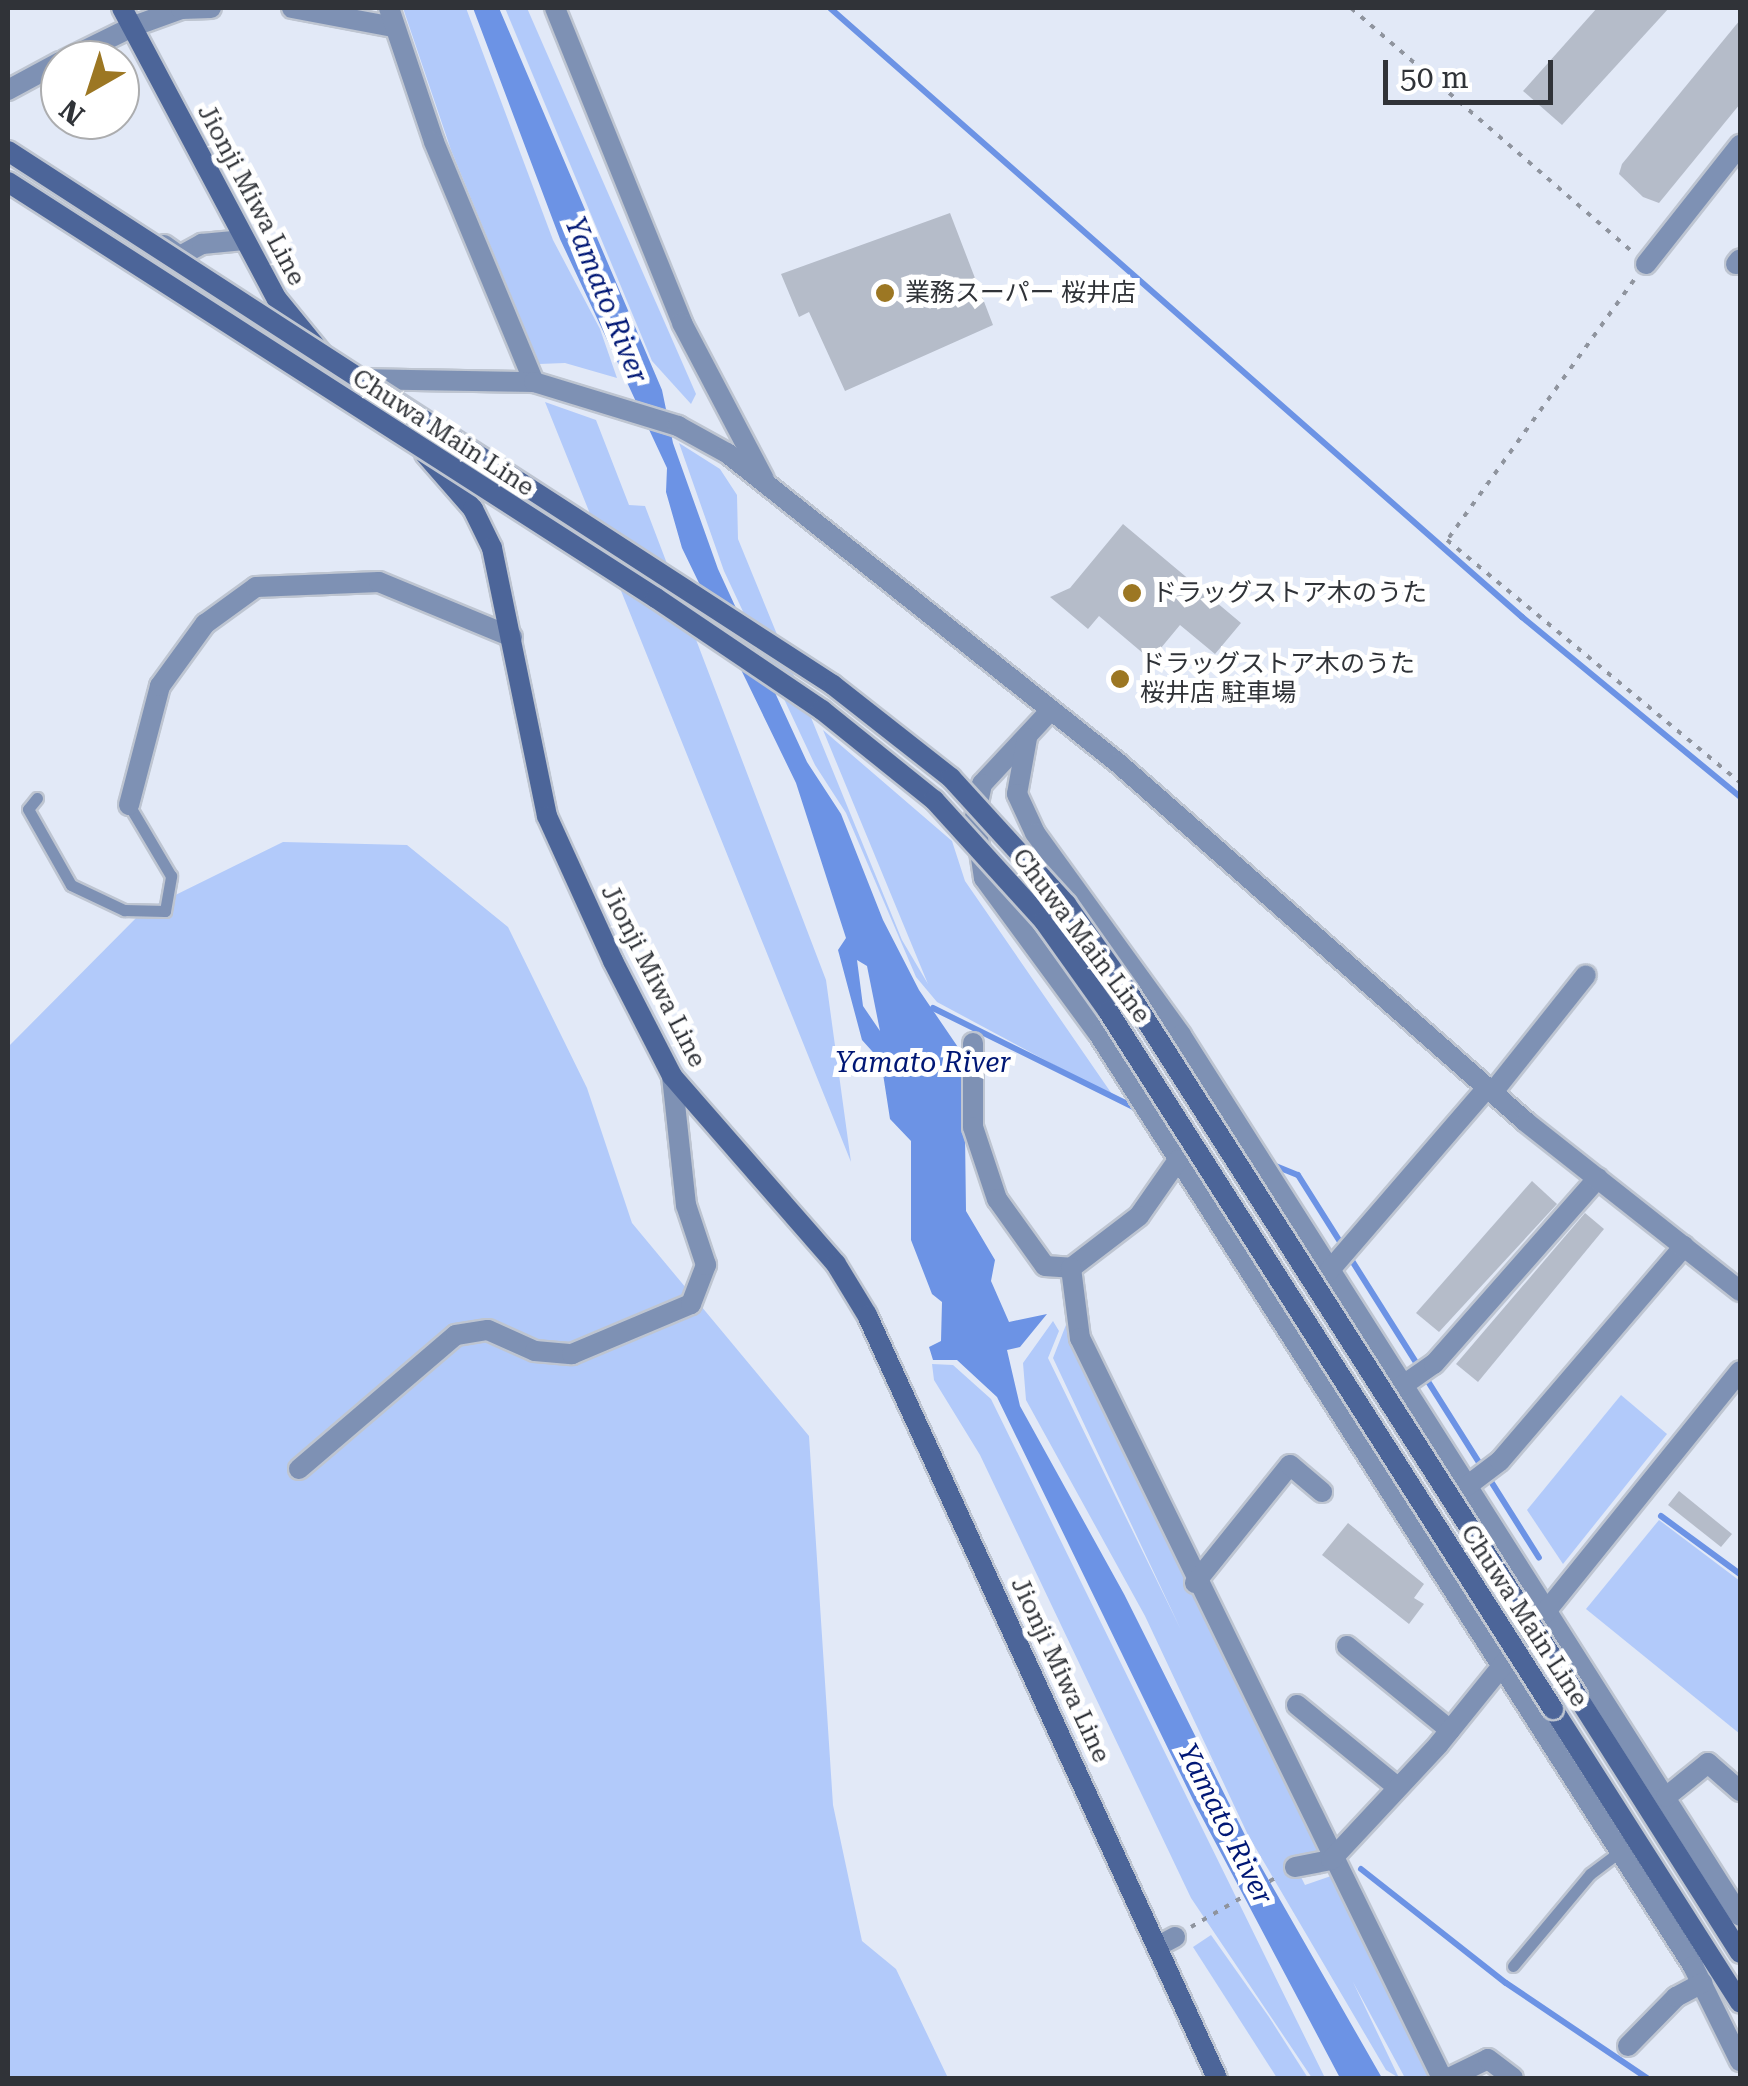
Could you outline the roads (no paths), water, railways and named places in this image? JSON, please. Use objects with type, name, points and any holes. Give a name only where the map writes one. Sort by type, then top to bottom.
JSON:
[{"type":"main road","name":"Jionji Miwa Line","points":[[122,8],[277,299],[342,380],[391,419],[472,509],[492,548],[547,816],[672,1076],[836,1264],[866,1315],[1168,1941],[1217,2078]]},
{"type":"main road","name":"Chuwa Main Line","points":[[8,151],[816,674],[951,778],[1066,904],[1128,992],[1740,1954]]},
{"type":"main road","name":"Chuwa Main Line","points":[[8,182],[656,598],[822,710],[934,800],[1044,921],[1108,1010],[1740,2002]]},
{"type":"street","points":[[105,40],[134,26],[212,8]]},
{"type":"street","points":[[292,8],[392,17],[434,142],[534,382]]},
{"type":"street","points":[[554,8],[682,323],[764,480]]},
{"type":"street","points":[[8,90],[40,73]]},
{"type":"street","points":[[8,142],[180,256],[202,244],[244,240]]},
{"type":"street","points":[[1646,264],[1740,145]]},
{"type":"street","points":[[8,190],[248,348],[342,380],[534,382],[678,426],[764,480],[1050,710],[1490,1090],[1740,1291]]},
{"type":"street","points":[[129,805],[160,686],[205,624],[256,587],[379,582],[512,636]]},
{"type":"street","points":[[1050,710],[1027,738],[1006,752],[982,784],[975,818],[984,878],[1051,962],[1503,1668],[1702,1983],[1740,2062]]},
{"type":"street","points":[[1027,738],[1017,794],[1035,833],[1168,1016],[1740,1916]]},
{"type":"street","points":[[1329,1271],[1490,1090],[1586,974]]},
{"type":"street","points":[[973,1043],[972,1127],[998,1199],[1045,1266],[1071,1268],[1138,1216],[1178,1160]]},
{"type":"street","points":[[298,1469],[456,1336],[488,1330],[535,1351],[572,1354],[691,1304],[706,1265],[686,1206],[672,1076]]},
{"type":"street","points":[[1402,1386],[1434,1364],[1598,1178]]},
{"type":"street","points":[[1467,1486],[1500,1462],[1684,1246]]},
{"type":"street","points":[[1071,1268],[1080,1338],[1331,1860],[1446,2078],[1488,2059],[1513,2078]]},
{"type":"street","points":[[1294,1867],[1331,1860],[1450,1730],[1740,1371]]},
{"type":"street","points":[[1195,1584],[1290,1466],[1322,1492]]},
{"type":"street","points":[[1347,1646],[1450,1730]]},
{"type":"street","points":[[1298,1705],[1396,1786]]},
{"type":"street","points":[[1666,1797],[1708,1762],[1740,1791]]},
{"type":"street","points":[[1720,1970],[1740,2016]]},
{"type":"street","points":[[1628,2046],[1676,1997],[1702,1983]]},
{"type":"lane","points":[[37,798],[28,809],[71,885],[124,910],[165,910],[171,876],[129,805]]},
{"type":"lane","points":[[1513,1966],[1590,1874],[1619,1852]]},
{"type":"water","name":"Yamato River","points":[[473,8],[499,8],[662,390],[673,443],[718,569],[807,762],[841,814],[883,920],[919,990],[964,1056],[966,1211],[995,1260],[991,1281],[1009,1322],[1047,1314],[1020,1347],[1007,1350],[1020,1406],[1124,1594],[1259,1863],[1382,2078],[1340,2078],[1195,1804],[997,1397],[957,1360],[933,1360],[929,1347],[941,1341],[942,1302],[932,1294],[911,1240],[911,1141],[890,1119],[881,1061],[862,1040],[838,950],[846,938],[796,783],[682,548],[666,492],[667,468],[560,239]],"holes":[[[857,960],[867,966],[880,1031],[863,1006]]]},
{"type":"waterway","points":[[830,8],[1522,617],[1740,797]]},
{"type":"waterway","points":[[933,1008],[1141,1111]]},
{"type":"waterway","points":[[1268,1163],[1298,1175],[1539,1557]]},
{"type":"waterway","points":[[1661,1516],[1740,1574]]},
{"type":"waterway","points":[[1361,1869],[1506,1983],[1647,2078]]},
{"type":"place","name":"業務スーパー 桜井店","points":[[885,293]]},
{"type":"place","name":"ドラッグストア木のうた","points":[[1132,593]]},
{"type":"place","name":"ドラッグストア木のうた 桜井店 駐車場","points":[[1120,679]]}]
